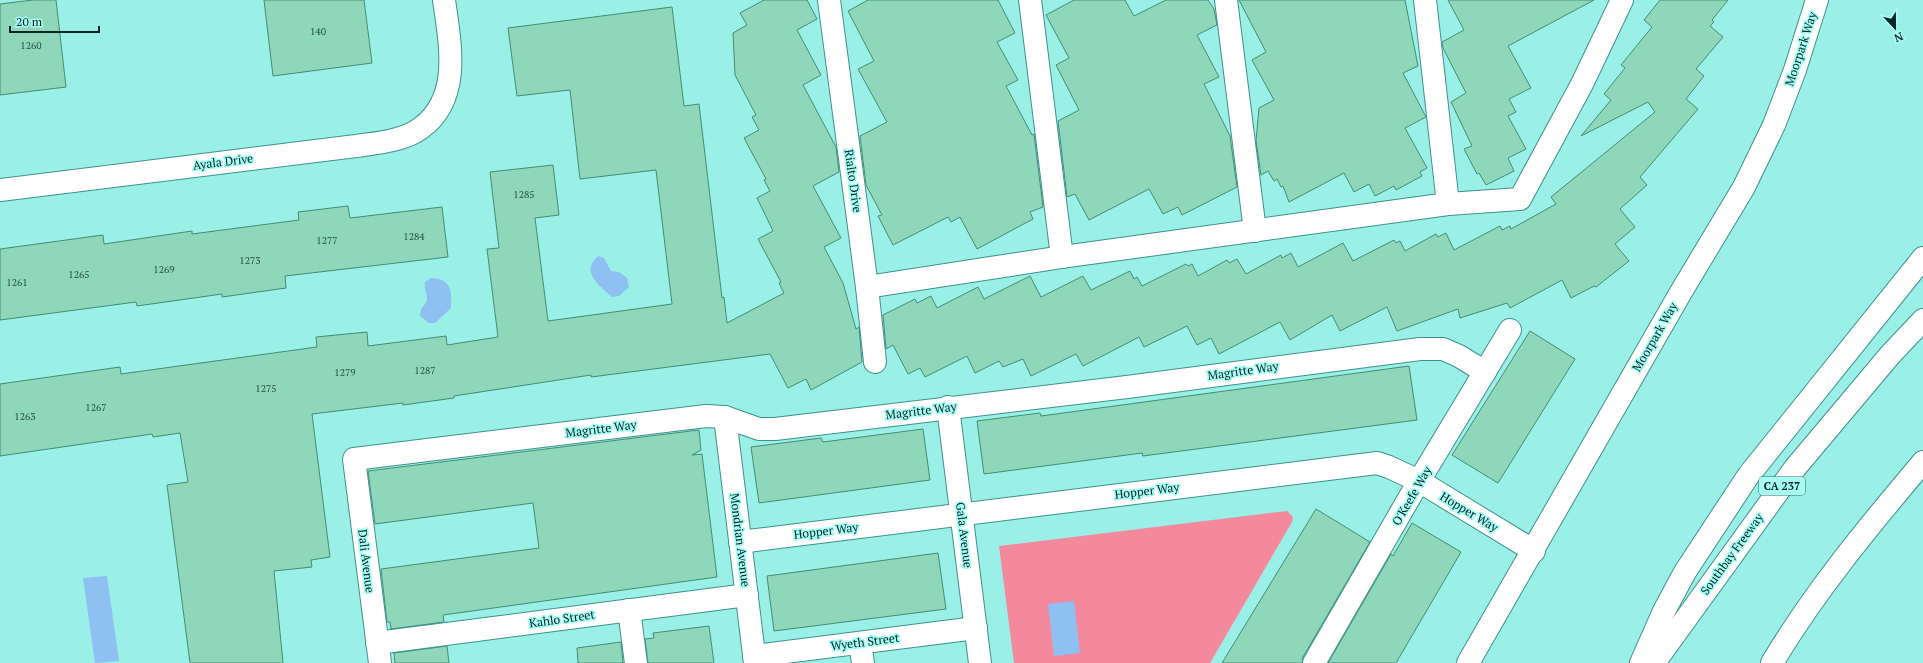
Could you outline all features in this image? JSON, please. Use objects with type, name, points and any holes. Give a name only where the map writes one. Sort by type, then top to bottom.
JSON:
[{"type":"main road","name":"Ayala Drive","points":[[0,190],[372,144],[401,137],[420,128],[437,112],[444,99],[449,83],[451,46],[444,0]]},
{"type":"main road","name":"Rialto Drive","points":[[829,0],[867,288],[875,362]]},
{"type":"main road","points":[[1030,0],[1062,257]]},
{"type":"main road","points":[[1226,0],[1255,231]]},
{"type":"main road","points":[[1425,0],[1448,204]]},
{"type":"main road","points":[[867,288],[1062,257],[1448,204],[1520,199],[1582,84],[1622,0]]},
{"type":"main road","name":"Moorpark Way","points":[[1468,663],[1534,551],[1681,292],[1744,187],[1774,125],[1817,0]]},
{"type":"main road","points":[[1641,663],[1664,611],[1684,572],[1748,476],[1923,258]]},
{"type":"main road","name":"Southbay Freeway","points":[[1654,663],[1795,468],[1890,355],[1923,320]]},
{"type":"main road","name":"O'Keefe Way","points":[[1314,663],[1406,506],[1419,481],[1510,330]]},
{"type":"main road","name":"Magritte Way","points":[[354,459],[706,416],[725,417],[759,429],[775,429],[948,407],[1127,387],[1420,349],[1443,349],[1459,356],[1485,372]]},
{"type":"main road","name":"Gala Avenue","points":[[948,407],[980,663]]},
{"type":"main road","name":"Mondrian Avenue","points":[[725,417],[755,660]]},
{"type":"main road","name":"Dali Avenue","points":[[354,459],[378,653]]},
{"type":"main road","points":[[1772,663],[1789,634],[1873,521],[1923,462]]},
{"type":"main road","name":"Hopper Way","points":[[740,542],[1366,464],[1377,464],[1389,466],[1419,481],[1534,551]]},
{"type":"main road","name":"Kahlo Street","points":[[378,653],[629,610],[746,595]]},
{"type":"main road","points":[[629,610],[636,663]]},
{"type":"main road","name":"Wyeth Street","points":[[755,660],[861,653],[976,628]]},
{"type":"shaded area","points":[[1287,511],[1293,517],[1292,522],[1210,663],[1014,663],[999,546]]},
{"type":"water","points":[[598,256],[604,258],[611,271],[619,272],[627,278],[629,287],[619,296],[612,297],[593,278],[591,267]]},
{"type":"water","points":[[431,278],[438,279],[446,283],[449,287],[451,296],[451,308],[435,323],[429,323],[420,316],[421,309],[425,305],[427,299],[425,282]]},
{"type":"water","points":[[107,576],[119,661],[95,663],[83,578]]},
{"type":"water","points":[[1074,601],[1080,653],[1054,656],[1048,604]]},
{"type":"building","points":[[33,0],[56,0],[66,87],[0,95],[0,4]]},
{"type":"building","points":[[264,0],[364,0],[372,63],[273,76]]},
{"type":"building","points":[[764,0],[807,0],[817,19],[797,30],[821,75],[803,85],[836,147],[839,172],[813,186],[841,238],[824,247],[843,283],[856,329],[859,327],[862,362],[811,390],[806,379],[788,388],[770,354],[591,377],[591,375],[403,405],[403,403],[312,414],[330,557],[311,560],[312,567],[274,571],[283,663],[190,663],[167,485],[188,482],[180,433],[153,437],[152,434],[0,456],[0,384],[120,367],[121,374],[317,347],[316,337],[367,332],[368,346],[446,336],[447,345],[498,337],[487,249],[499,248],[490,172],[553,165],[559,215],[535,218],[548,321],[672,304],[656,170],[580,179],[570,90],[517,96],[508,28],[672,7],[684,106],[699,104],[722,298],[724,297],[727,323],[784,293],[779,283],[781,282],[758,239],[773,231],[757,198],[770,191],[764,180],[766,179],[744,138],[759,130],[752,117],[756,115],[735,75],[733,33],[747,25],[740,13]]},
{"type":"building","points":[[868,0],[998,0],[1015,33],[997,42],[1018,80],[1006,86],[1032,135],[1034,134],[1043,207],[1030,212],[1033,219],[977,249],[960,217],[951,222],[948,217],[893,245],[878,216],[882,215],[866,185],[860,136],[887,122],[858,69],[874,61],[848,11]]},
{"type":"building","points":[[1074,0],[1125,0],[1134,16],[1166,0],[1208,0],[1214,9],[1217,25],[1197,35],[1219,77],[1204,84],[1230,136],[1237,187],[1182,215],[1178,207],[1163,214],[1149,189],[1089,220],[1075,194],[1067,197],[1058,121],[1079,110],[1056,65],[1069,58],[1046,15]]},
{"type":"building","points":[[1239,0],[1405,0],[1418,66],[1403,73],[1426,117],[1405,128],[1427,168],[1420,172],[1422,176],[1396,190],[1394,186],[1375,196],[1369,184],[1354,192],[1344,173],[1289,202],[1283,186],[1281,187],[1277,179],[1274,181],[1268,171],[1261,175],[1256,141],[1259,108],[1274,100],[1252,60],[1266,52]]},
{"type":"building","points":[[1448,0],[1594,0],[1508,46],[1531,88],[1509,99],[1516,112],[1508,116],[1526,149],[1508,158],[1514,171],[1486,185],[1479,173],[1477,174],[1464,149],[1472,146],[1451,102],[1466,93],[1443,48],[1442,42],[1464,30]]},
{"type":"building","points":[[1660,0],[1728,0],[1712,20],[1714,22],[1710,26],[1723,37],[1696,69],[1704,76],[1686,99],[1698,109],[1640,177],[1647,185],[1620,209],[1635,227],[1615,244],[1629,261],[1596,287],[1594,286],[1571,298],[1562,280],[1510,308],[1507,303],[1460,318],[1458,309],[1397,331],[1387,307],[1340,331],[1332,315],[1290,340],[1280,322],[1219,354],[1211,338],[1197,345],[1187,326],[1144,347],[1139,337],[1083,366],[1076,354],[1031,376],[1023,359],[1003,367],[999,361],[975,373],[967,356],[925,377],[920,368],[908,374],[893,345],[886,349],[883,315],[915,299],[917,303],[931,296],[937,308],[978,287],[984,299],[1030,276],[1041,297],[1083,276],[1091,290],[1130,271],[1134,279],[1137,277],[1142,286],[1186,264],[1188,266],[1192,264],[1198,276],[1227,260],[1229,263],[1237,259],[1246,274],[1281,255],[1282,258],[1291,253],[1298,267],[1343,243],[1353,261],[1394,240],[1396,243],[1400,241],[1405,251],[1436,234],[1438,237],[1446,233],[1454,250],[1500,226],[1502,230],[1510,226],[1511,229],[1556,204],[1551,197],[1655,112],[1648,102],[1581,136],[1611,100],[1604,94],[1625,68],[1621,65],[1652,27],[1644,20]]},
{"type":"building","points":[[348,206],[350,218],[442,207],[448,257],[285,276],[286,288],[222,297],[222,294],[137,306],[136,302],[0,320],[0,249],[103,235],[104,244],[192,231],[192,234],[299,220],[298,212]]},
{"type":"building","points":[[1530,331],[1575,359],[1498,483],[1452,455]]},
{"type":"building","points":[[1409,366],[1417,420],[1143,456],[1142,453],[984,474],[977,421],[1040,413],[1041,416]]},
{"type":"building","points":[[923,429],[930,480],[759,503],[751,447],[821,438],[823,442]]},
{"type":"building","points":[[699,430],[701,450],[692,455],[702,454],[717,577],[443,615],[444,622],[391,629],[390,622],[387,622],[381,569],[539,548],[533,503],[375,524],[368,471]]},
{"type":"building","points":[[1316,509],[1370,542],[1303,657],[1302,663],[1222,663]]},
{"type":"building","points":[[1412,523],[1461,552],[1396,663],[1328,663],[1391,554],[1393,556]]},
{"type":"building","points":[[938,553],[946,609],[774,631],[767,576]]},
{"type":"building","points":[[709,626],[714,663],[648,663],[645,639],[654,638],[653,633]]},
{"type":"building","points":[[621,642],[623,663],[578,663],[577,648]]},
{"type":"building","points":[[447,646],[449,663],[395,663],[394,653]]}]
